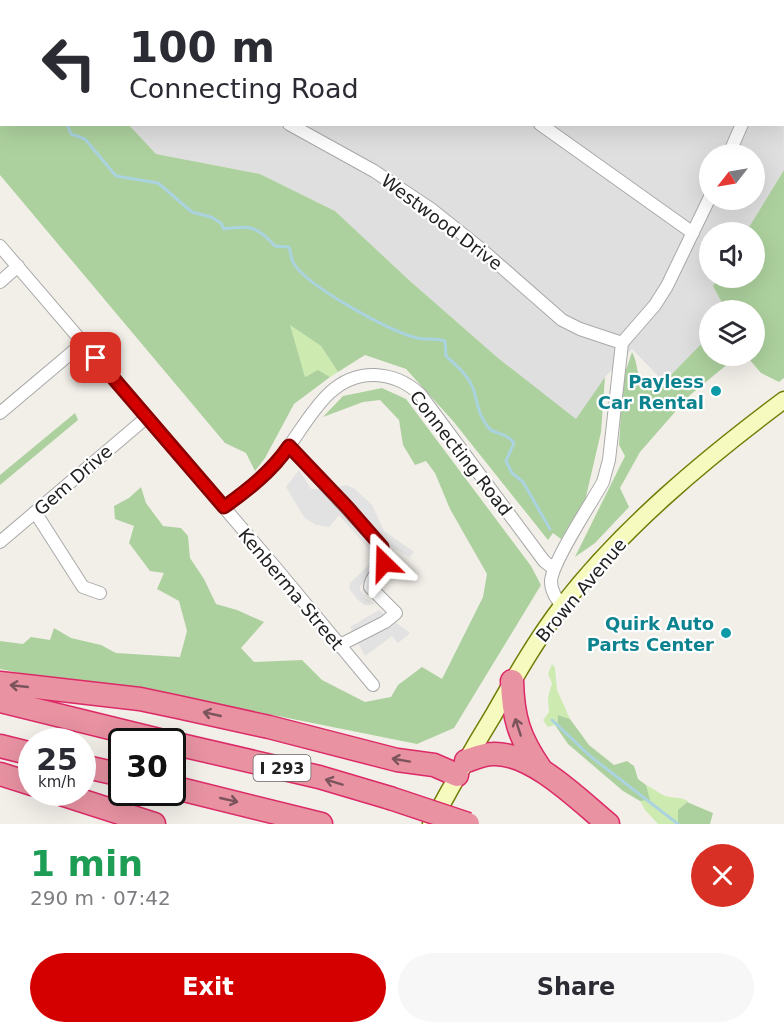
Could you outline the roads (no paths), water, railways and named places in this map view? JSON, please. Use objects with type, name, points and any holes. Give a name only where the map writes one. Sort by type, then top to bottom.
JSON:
[{"type":"highway","points":[[512,681],[514,714],[519,732],[540,768]]},
{"type":"highway","points":[[0,683],[140,699],[269,727],[397,760],[461,768],[483,755],[502,754],[540,768],[608,824]]},
{"type":"highway","points":[[0,701],[110,728]]},
{"type":"highway","points":[[0,746],[18,750]]},
{"type":"highway","name":"I 293","points":[[186,746],[319,777],[468,824]]},
{"type":"highway","points":[[0,774],[18,780]]},
{"type":"highway","name":"I 293","points":[[186,790],[321,824]]},
{"type":"highway","points":[[96,805],[154,824]]},
{"type":"main road","name":"Brown Avenue","points":[[431,824],[512,681],[562,606],[604,557],[651,512],[728,443],[784,400]]},
{"type":"street","name":"Westwood Drive","points":[[293,126],[374,171],[431,209],[482,249],[562,320],[580,329],[622,343]]},
{"type":"street","points":[[543,126],[693,233]]},
{"type":"street","points":[[733,144],[741,126]]},
{"type":"street","points":[[562,606],[553,593],[551,583],[554,570],[607,471],[622,343],[656,305],[704,210]]},
{"type":"street","name":"Kenberma Street","points":[[0,246],[373,685]]},
{"type":"street","points":[[0,282],[18,267]]},
{"type":"street","points":[[0,413],[83,343]]},
{"type":"street","name":"Connecting Road","points":[[224,507],[260,479],[276,463],[325,397],[342,382],[372,375],[402,381],[420,394],[544,561],[554,570]]},
{"type":"street","name":"Gem Drive","points":[[0,542],[146,418]]},
{"type":"street","points":[[289,446],[348,508],[382,547],[384,553],[382,568],[371,580],[370,587],[396,613],[385,622],[338,646]]},
{"type":"street","points":[[35,512],[83,586],[100,593]]},
{"type":"waterway","points":[[68,126],[71,134],[85,139],[116,176],[158,183],[192,212],[211,217],[221,223],[224,229],[246,227],[258,231],[275,246],[289,247],[293,262],[302,274],[332,296],[370,318],[405,334],[417,338],[445,341],[446,356],[471,383],[484,422],[490,429],[511,439],[514,443],[506,461],[512,473],[523,482],[550,529]]},
{"type":"waterway","points":[[552,720],[590,756],[678,824]]},
{"type":"place","name":"Payless Car Rental","points":[[716,391]]},
{"type":"place","name":"Quirk Auto Parts Center","points":[[726,633]]}]
